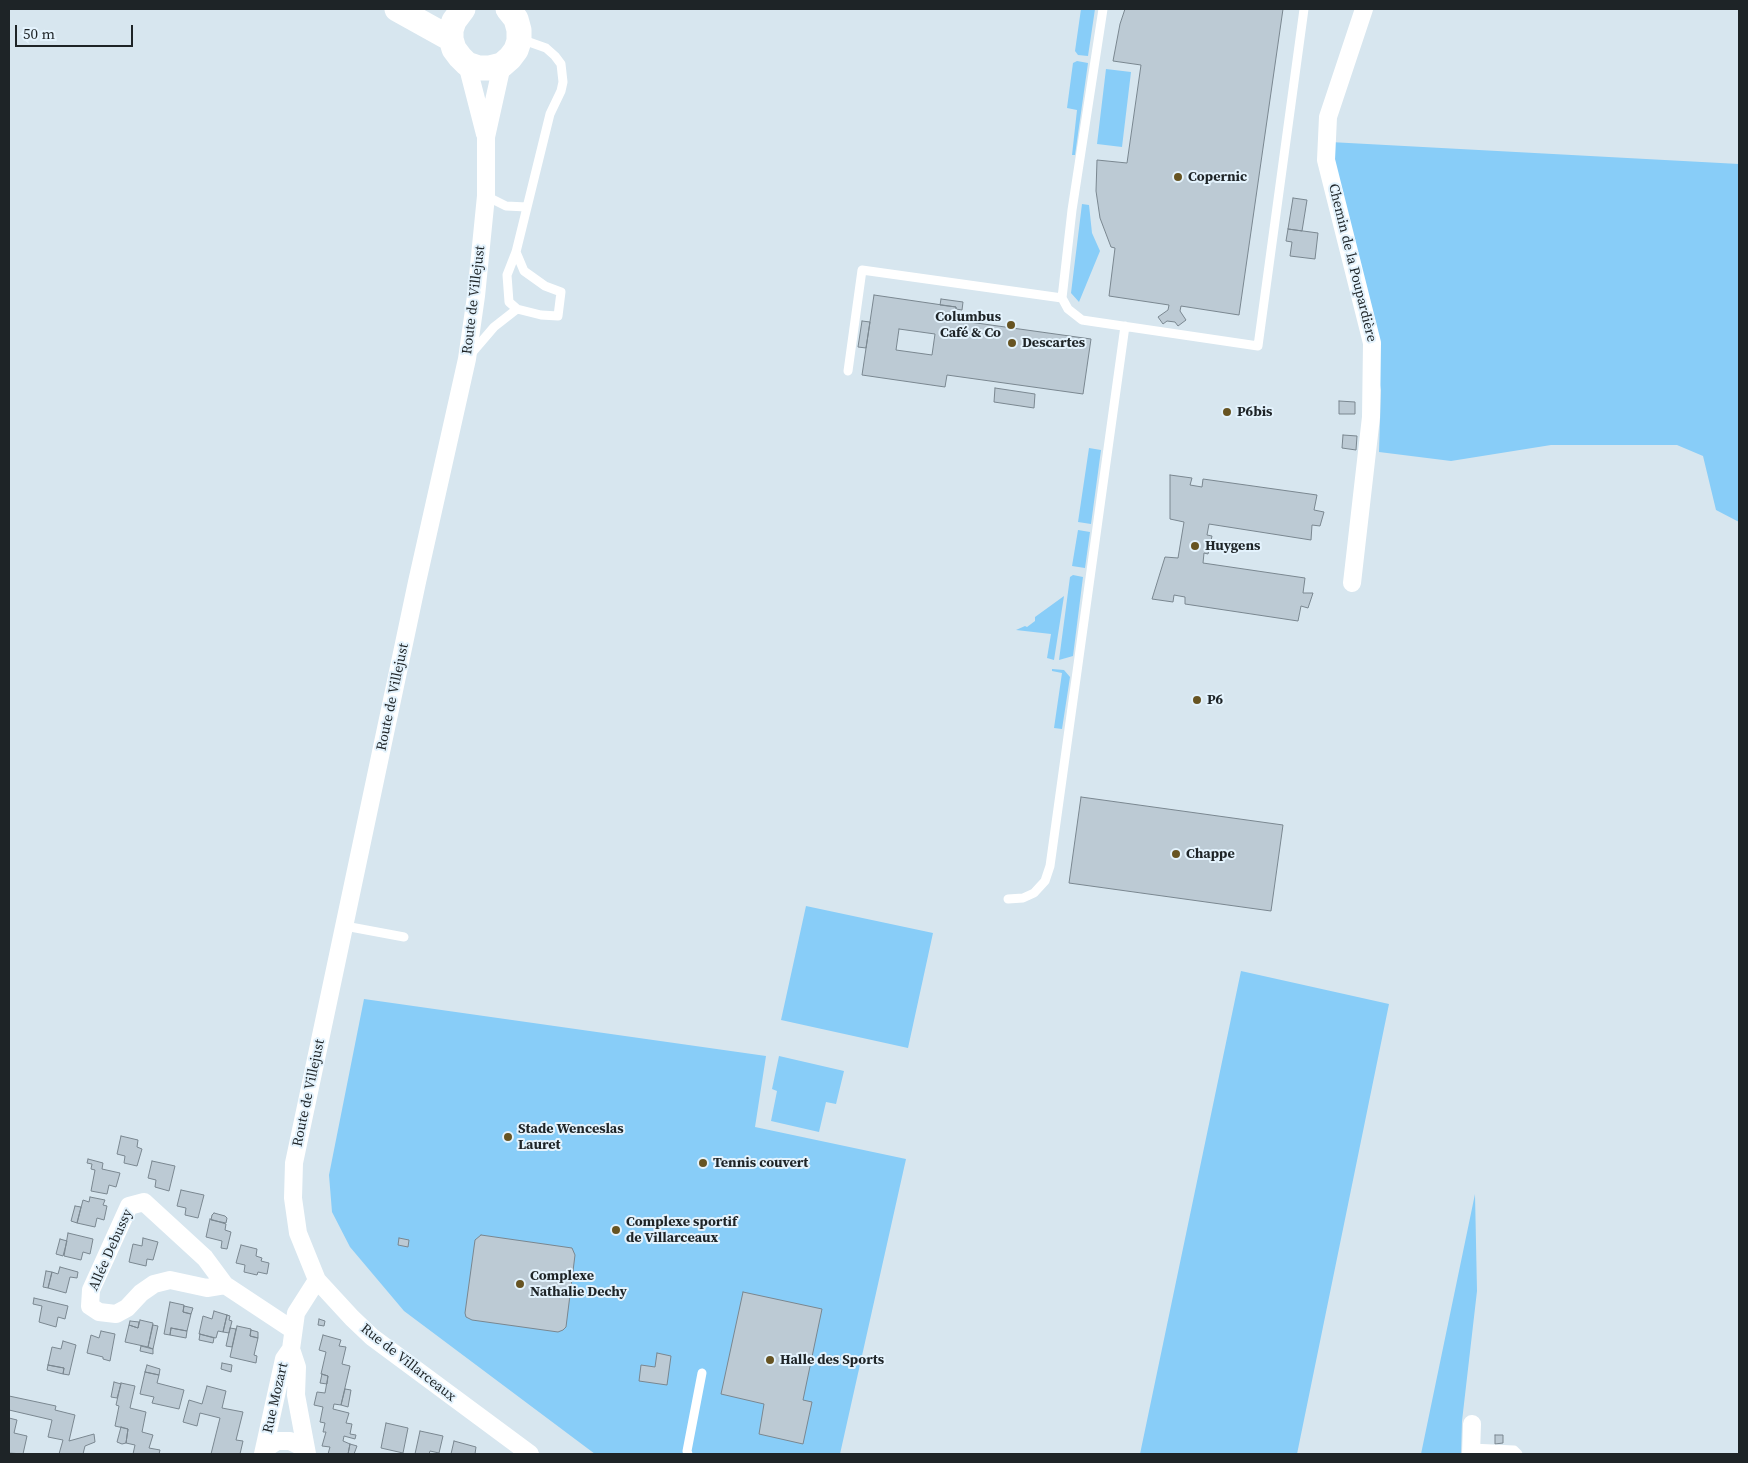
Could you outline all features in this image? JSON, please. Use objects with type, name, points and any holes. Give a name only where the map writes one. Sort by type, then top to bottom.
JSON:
[{"type":"street","points":[[397,9],[451,39]]},
{"type":"street","points":[[418,9],[461,11]]},
{"type":"street","points":[[461,11],[454,20],[451,30],[454,49],[468,64],[478,68],[490,68],[502,65],[510,58],[516,50],[519,41],[516,19],[508,9]]},
{"type":"street","name":"Chemin de la Poupardière","points":[[1352,583],[1371,417],[1372,343],[1326,160],[1328,117],[1364,9]]},
{"type":"street","name":"Route de Villejust","points":[[468,64],[486,137]]},
{"type":"street","name":"Route de Villejust","points":[[306,1253],[298,1233],[293,1198],[294,1163],[417,582],[467,359],[476,296],[486,196],[486,137],[502,65]]},
{"type":"street","name":"Allée Debussy","points":[[225,1285],[207,1288],[170,1280],[154,1284],[141,1293],[127,1308],[116,1314],[99,1312],[90,1306],[92,1290],[129,1206],[144,1202],[205,1258],[225,1285],[293,1330]]},
{"type":"street","name":"Rue de Villarceaux","points":[[306,1253],[317,1280],[372,1337],[530,1454]]},
{"type":"street","name":"Rue Mozart","points":[[307,1451],[296,1396],[297,1366],[291,1349],[296,1313],[317,1280]]},
{"type":"street","name":"Rue Mozart","points":[[264,1452],[284,1359],[291,1349]]},
{"type":"street","points":[[1471,1451],[1472,1424]]},
{"type":"street","name":"Rue Mozart","points":[[264,1452],[277,1441],[290,1441],[307,1451]]},
{"type":"lane","points":[[1103,9],[1072,210],[1062,298],[1068,309],[1082,320],[1258,346],[1304,9]]},
{"type":"lane","points":[[516,252],[524,271],[544,286],[561,292],[558,316],[541,316],[517,310],[509,302],[507,275],[516,252],[550,114],[561,92],[563,82],[561,64],[555,56],[546,48],[529,42],[519,41]]},
{"type":"lane","points":[[486,196],[506,206],[527,207]]},
{"type":"lane","points":[[848,371],[862,270],[1062,298]]},
{"type":"lane","points":[[467,359],[494,328],[517,310]]},
{"type":"lane","points":[[1008,899],[1023,898],[1034,893],[1045,881],[1050,866],[1125,326]]},
{"type":"lane","points":[[344,926],[404,937]]},
{"type":"lane","points":[[688,1454],[702,1373]]},
{"type":"lane","points":[[1471,1451],[1514,1450],[1518,1454]]},
{"type":"shaded area","points":[[1081,9],[1095,9],[1088,56],[1078,55],[1075,51]]},
{"type":"shaded area","points":[[1077,61],[1088,63],[1075,155],[1072,155],[1077,110],[1067,108],[1073,63]]},
{"type":"shaded area","points":[[1106,69],[1131,72],[1122,147],[1097,144]]},
{"type":"shaded area","points":[[1330,142],[1739,164],[1739,522],[1716,510],[1703,456],[1677,445],[1551,445],[1451,461],[1379,452],[1381,390]]},
{"type":"shaded area","points":[[1082,204],[1089,205],[1092,233],[1100,251],[1079,302],[1071,293]]},
{"type":"shaded area","points":[[1089,448],[1101,450],[1091,524],[1078,522]]},
{"type":"shaded area","points":[[1078,530],[1090,532],[1085,568],[1072,566]]},
{"type":"shaded area","points":[[1073,575],[1083,577],[1073,656],[1059,660],[1070,577]]},
{"type":"shaded area","points":[[1064,596],[1054,660],[1047,658],[1051,634],[1016,630],[1027,627],[1035,621],[1035,617]]},
{"type":"shaded area","points":[[1052,669],[1064,670],[1070,677],[1062,729],[1054,728],[1062,673],[1052,671]]},
{"type":"shaded area","points":[[806,906],[933,933],[908,1048],[781,1020]]},
{"type":"shaded area","points":[[1241,971],[1389,1004],[1297,1454],[1140,1454]]},
{"type":"shaded area","name":"Complexe sportif de Villarceaux","points":[[364,999],[766,1056],[755,1127],[906,1159],[840,1454],[595,1454],[404,1311],[350,1247],[332,1212],[329,1175]]},
{"type":"shaded area","points":[[779,1056],[844,1071],[836,1104],[826,1102],[819,1132],[771,1121],[777,1091],[772,1089]]},
{"type":"shaded area","points":[[1475,1194],[1477,1291],[1462,1421],[1461,1454],[1421,1454]]},
{"type":"building","name":"Copernic","points":[[1125,9],[1283,9],[1239,315],[1181,306],[1180,311],[1186,320],[1178,326],[1175,322],[1167,321],[1163,324],[1158,317],[1168,310],[1169,305],[1109,296],[1115,248],[1111,247],[1100,218],[1096,191],[1097,160],[1127,163],[1141,65],[1113,61]]},
{"type":"building","points":[[1293,198],[1307,200],[1302,231],[1288,229]]},
{"type":"building","points":[[1288,229],[1318,233],[1315,259],[1290,256],[1292,242],[1286,241]]},
{"type":"building","name":"Descartes","points":[[874,295],[956,307],[955,320],[1091,339],[1083,394],[947,375],[945,387],[862,375]],"holes":[[[899,329],[935,334],[932,355],[896,350]]]},
{"type":"building","points":[[941,299],[963,302],[962,310],[956,309],[956,307],[940,305]]},
{"type":"building","points":[[862,321],[870,322],[866,348],[858,347]]},
{"type":"building","points":[[995,388],[1035,394],[1034,408],[994,402]]},
{"type":"building","points":[[1339,401],[1355,402],[1355,414],[1339,414]]},
{"type":"building","points":[[1343,435],[1357,436],[1356,450],[1342,448]]},
{"type":"building","name":"Huygens","points":[[1170,475],[1192,478],[1190,485],[1202,487],[1203,479],[1317,495],[1314,510],[1324,512],[1320,526],[1312,525],[1311,540],[1209,524],[1207,535],[1212,536],[1208,554],[1204,553],[1203,563],[1305,578],[1303,593],[1313,593],[1308,608],[1301,606],[1298,621],[1185,604],[1185,597],[1174,595],[1173,602],[1152,599],[1165,557],[1178,558],[1184,522],[1170,519]]},
{"type":"building","name":"Chappe","points":[[1081,797],[1283,825],[1271,911],[1069,883]]},
{"type":"building","points":[[121,1136],[138,1140],[137,1147],[142,1149],[137,1166],[124,1163],[125,1156],[117,1154]]},
{"type":"building","points":[[88,1159],[103,1163],[102,1169],[120,1173],[116,1187],[109,1185],[107,1194],[91,1191],[95,1170],[91,1169],[92,1164],[87,1163]]},
{"type":"building","points":[[152,1161],[175,1166],[169,1191],[155,1187],[156,1180],[148,1178]]},
{"type":"building","points":[[181,1190],[204,1195],[198,1218],[185,1215],[186,1208],[177,1206]]},
{"type":"building","points":[[90,1197],[105,1200],[103,1205],[107,1206],[104,1220],[97,1218],[95,1227],[77,1223],[83,1200],[89,1202]]},
{"type":"building","points":[[75,1206],[81,1207],[77,1223],[71,1221]]},
{"type":"building","points":[[214,1213],[225,1216],[227,1218],[226,1223],[211,1220]]},
{"type":"building","points":[[210,1219],[226,1224],[225,1230],[231,1232],[227,1249],[221,1248],[222,1241],[206,1237]]},
{"type":"building","points":[[68,1233],[93,1239],[90,1254],[83,1252],[81,1260],[64,1256]]},
{"type":"building","name":"Complexe Nathalie Dechy","points":[[481,1235],[572,1248],[575,1255],[566,1327],[563,1330],[558,1332],[472,1320],[466,1317],[475,1240]]},
{"type":"building","points":[[143,1238],[158,1242],[153,1260],[147,1259],[146,1266],[129,1262],[133,1244],[142,1246]]},
{"type":"building","points":[[399,1238],[409,1240],[408,1247],[398,1245]]},
{"type":"building","points":[[60,1239],[67,1241],[63,1256],[56,1254]]},
{"type":"building","points":[[241,1245],[257,1249],[256,1256],[262,1258],[261,1261],[269,1263],[267,1274],[258,1272],[257,1275],[244,1272],[245,1265],[236,1263]]},
{"type":"building","points":[[60,1267],[78,1272],[77,1278],[70,1277],[66,1293],[48,1288],[52,1272],[58,1274]]},
{"type":"building","points":[[46,1271],[52,1272],[48,1288],[43,1287]]},
{"type":"building","name":"Halle des Sports","points":[[743,1292],[822,1309],[803,1400],[812,1402],[803,1444],[759,1434],[764,1404],[721,1394]]},
{"type":"building","points":[[34,1298],[68,1306],[65,1319],[58,1317],[56,1327],[39,1322],[42,1306],[33,1304]]},
{"type":"building","points":[[170,1302],[184,1305],[183,1312],[191,1314],[187,1331],[171,1328],[170,1335],[164,1334]]},
{"type":"building","points":[[184,1306],[193,1308],[191,1314],[183,1312]]},
{"type":"building","points":[[214,1311],[227,1315],[223,1332],[218,1331],[216,1338],[199,1334],[203,1316],[212,1319]]},
{"type":"building","points":[[227,1315],[230,1316],[229,1320],[232,1321],[229,1333],[223,1332]]},
{"type":"building","points":[[319,1319],[325,1321],[324,1326],[318,1325]]},
{"type":"building","points":[[140,1320],[153,1323],[148,1347],[125,1342],[129,1325],[138,1328]]},
{"type":"building","points":[[130,1321],[139,1322],[138,1328],[129,1325]]},
{"type":"building","points":[[153,1325],[158,1326],[153,1349],[148,1347]]},
{"type":"building","points":[[237,1326],[251,1329],[250,1336],[258,1338],[254,1355],[257,1356],[256,1363],[230,1357]]},
{"type":"building","points":[[171,1328],[187,1331],[186,1338],[170,1335]]},
{"type":"building","points":[[230,1328],[236,1329],[232,1347],[226,1346]]},
{"type":"building","points":[[251,1330],[258,1332],[258,1338],[250,1336]]},
{"type":"building","points":[[101,1331],[115,1334],[110,1361],[87,1353],[91,1335],[99,1338]]},
{"type":"building","points":[[200,1334],[214,1338],[213,1343],[199,1340]]},
{"type":"building","points":[[323,1335],[341,1340],[339,1346],[346,1347],[342,1364],[350,1366],[341,1405],[334,1404],[333,1409],[349,1413],[346,1423],[352,1424],[350,1434],[356,1435],[355,1439],[344,1436],[343,1441],[350,1444],[348,1454],[328,1454],[330,1447],[322,1446],[326,1432],[323,1432],[325,1423],[320,1422],[323,1407],[314,1405],[317,1392],[325,1393],[328,1376],[321,1374],[326,1352],[319,1350]]},
{"type":"building","points":[[63,1341],[76,1345],[69,1375],[63,1374],[64,1368],[48,1365],[52,1347],[61,1349]]},
{"type":"building","points":[[141,1346],[153,1349],[153,1354],[140,1351]]},
{"type":"building","points":[[657,1353],[671,1356],[667,1385],[639,1381],[641,1365],[655,1367]]},
{"type":"building","points":[[222,1363],[232,1365],[231,1372],[221,1369]]},
{"type":"building","points":[[48,1365],[64,1368],[63,1374],[47,1370]]},
{"type":"building","points":[[147,1365],[160,1369],[159,1375],[145,1372]]},
{"type":"building","points":[[145,1372],[159,1375],[157,1383],[184,1390],[179,1409],[152,1403],[154,1397],[140,1394]]},
{"type":"building","points":[[322,1374],[328,1376],[327,1384],[320,1383]]},
{"type":"building","points":[[114,1382],[121,1384],[117,1398],[111,1397]]},
{"type":"building","points":[[121,1383],[135,1386],[130,1408],[146,1412],[142,1432],[153,1435],[149,1448],[160,1450],[159,1454],[133,1454],[135,1445],[126,1443],[128,1429],[115,1426],[119,1406],[116,1405]]},
{"type":"building","points":[[207,1386],[226,1391],[222,1408],[243,1412],[236,1440],[243,1441],[240,1454],[211,1454],[220,1418],[200,1413],[197,1426],[183,1422],[189,1400],[202,1404]]},
{"type":"building","points":[[345,1389],[351,1390],[348,1407],[341,1405]]},
{"type":"building","points":[[9,1396],[56,1406],[55,1410],[75,1415],[69,1441],[94,1434],[95,1442],[85,1446],[83,1454],[59,1454],[63,1440],[48,1437],[52,1420],[9,1410]]},
{"type":"building","points":[[9,1418],[17,1420],[14,1433],[27,1436],[23,1454],[9,1453]]},
{"type":"building","points":[[386,1423],[408,1428],[403,1453],[381,1448]]},
{"type":"building","points":[[121,1427],[128,1429],[126,1443],[122,1444],[117,1442]]},
{"type":"building","points":[[420,1431],[443,1436],[439,1453],[430,1451],[429,1454],[415,1454]]},
{"type":"building","points":[[1495,1435],[1503,1435],[1503,1443],[1495,1444]]},
{"type":"building","points":[[454,1441],[476,1447],[475,1454],[451,1454]]},
{"type":"building","points":[[350,1444],[357,1446],[354,1454],[348,1454]]},
{"type":"place","name":"Copernic","points":[[1178,177]]},
{"type":"place","name":"Columbus Café & Co","points":[[1011,325]]},
{"type":"place","name":"Descartes","points":[[1012,343]]},
{"type":"place","name":"P6bis","points":[[1227,412]]},
{"type":"place","name":"Huygens","points":[[1195,546]]},
{"type":"place","name":"P6","points":[[1197,700]]},
{"type":"place","name":"Chappe","points":[[1176,854]]},
{"type":"place","name":"Stade Wenceslas Lauret","points":[[508,1137]]},
{"type":"place","name":"Tennis couvert","points":[[703,1163]]},
{"type":"place","name":"Complexe sportif de Villarceaux","points":[[616,1230]]},
{"type":"place","name":"Complexe Nathalie Dechy","points":[[520,1284]]},
{"type":"place","name":"Halle des Sports","points":[[770,1360]]}]
